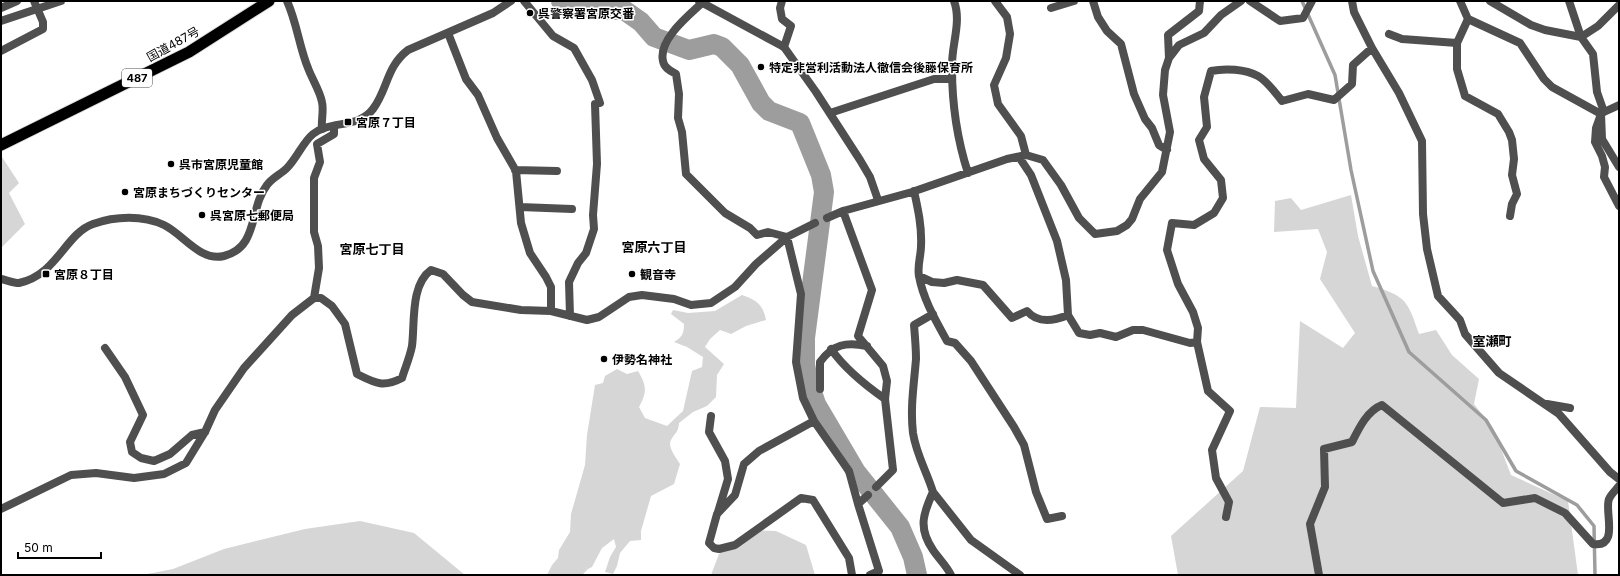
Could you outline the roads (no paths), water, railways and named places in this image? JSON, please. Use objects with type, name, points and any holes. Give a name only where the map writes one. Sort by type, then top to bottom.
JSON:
[{"type":"highway","name":"国道487号","points":[[1,145],[190,52],[269,1]]},
{"type":"street","points":[[1,8],[17,1]]},
{"type":"street","points":[[1,21],[36,4],[61,1]]},
{"type":"street","points":[[287,1],[296,19],[299,40],[307,68],[322,102],[320,120],[322,130]]},
{"type":"street","points":[[1,280],[18,283],[46,270],[78,235],[91,225],[107,220],[140,218],[151,220],[166,226],[199,252],[213,256],[224,256],[239,249],[249,236],[255,218],[259,196],[268,184],[287,168],[313,134],[322,130],[357,122],[373,109],[397,58],[408,50],[493,13],[511,1]]},
{"type":"street","points":[[524,1],[553,36],[574,48],[592,80],[597,104],[597,164],[593,215],[594,229],[586,253],[578,263],[569,282],[570,316]]},
{"type":"street","points":[[782,1],[780,13],[782,19],[791,26],[784,47]]},
{"type":"street","points":[[995,1],[1006,17],[1010,34],[1006,58],[994,85],[998,104],[1021,136],[1022,156],[1057,241],[1066,280],[1068,315],[1080,333],[1090,335],[1100,333],[1116,337],[1133,330],[1143,330],[1190,342],[1197,342]]},
{"type":"street","points":[[1051,8],[1074,1]]},
{"type":"street","points":[[1093,1],[1098,16],[1107,31],[1121,44],[1130,82],[1145,119],[1152,128],[1159,145],[1167,150]]},
{"type":"street","points":[[827,218],[843,210],[914,191],[1022,156],[1043,160],[1061,185],[1079,218],[1095,234],[1117,231],[1127,225],[1132,219],[1140,200],[1162,172],[1170,132],[1164,96],[1166,70],[1169,58],[1168,35],[1199,11],[1200,1]]},
{"type":"street","points":[[1169,58],[1179,45],[1204,33],[1221,15],[1241,1]]},
{"type":"street","points":[[1250,1],[1280,21],[1303,18],[1312,1]]},
{"type":"street","points":[[1352,1],[1354,12],[1372,48],[1399,94],[1422,141],[1423,214],[1427,249],[1438,296],[1460,320],[1465,334],[1499,373],[1526,389],[1559,414],[1610,472],[1619,479]]},
{"type":"street","points":[[1460,1],[1468,19],[1520,43],[1544,79],[1552,87],[1602,113]]},
{"type":"street","points":[[1490,1],[1531,25],[1544,30],[1581,37],[1598,26],[1619,5]]},
{"type":"street","points":[[1569,1],[1581,37],[1593,54],[1597,92],[1602,113],[1602,138],[1619,167]]},
{"type":"street","points":[[787,237],[768,232],[757,235],[750,228],[725,212],[686,174],[682,132],[678,118],[679,94],[676,74],[667,68],[663,63],[662,55],[676,26],[700,2],[784,47],[830,113],[870,177],[878,200]]},
{"type":"street","points":[[957,2],[952,79],[959,145],[968,173]]},
{"type":"street","points":[[1,51],[43,29],[43,22],[36,4]]},
{"type":"street","points":[[1468,19],[1457,43],[1457,69],[1465,96],[1498,114],[1512,140],[1512,175],[1517,194],[1512,204],[1510,216]]},
{"type":"street","points":[[448,33],[466,79],[478,95],[497,138],[516,170],[521,223],[530,253],[546,277],[551,288],[551,311]]},
{"type":"street","points":[[1389,34],[1402,39],[1457,43]]},
{"type":"street","points":[[1226,517],[1229,502],[1216,478],[1212,450],[1230,411],[1208,391],[1197,342],[1198,328],[1193,312],[1178,284],[1168,250],[1172,223],[1194,225],[1214,213],[1223,198],[1221,180],[1204,159],[1198,140],[1207,127],[1204,97],[1211,71],[1227,68],[1258,75],[1282,100],[1308,94],[1334,100],[1352,84],[1353,65],[1372,48]]},
{"type":"street","points":[[830,113],[934,79],[952,79]]},
{"type":"street","points":[[1619,105],[1602,113],[1596,128],[1595,142],[1602,156],[1605,167],[1604,177],[1619,206]]},
{"type":"street","points":[[314,298],[319,268],[318,246],[314,232],[314,178],[320,162],[317,144],[334,134],[334,127]]},
{"type":"street","points":[[516,170],[556,171]]},
{"type":"street","points":[[914,191],[920,217],[922,247],[918,267],[919,276],[923,292],[933,314],[947,341],[955,343],[972,361],[1014,427],[1024,445],[1036,492],[1047,519],[1062,516]]},
{"type":"street","points":[[520,207],[572,210]]},
{"type":"street","points":[[843,210],[872,290],[858,336],[883,366],[887,381],[885,399],[893,470],[876,487]]},
{"type":"street","points":[[1,509],[71,475],[96,473],[134,478],[164,474],[186,463],[205,432],[215,410],[244,368],[292,314],[314,298],[321,298],[332,306],[345,324],[357,374],[376,383],[391,384],[402,378],[412,347],[415,302],[423,280],[431,270],[443,274],[463,295],[472,302],[521,310],[551,311],[587,320],[599,317],[630,298],[642,295],[667,298],[691,305],[711,303],[735,287],[756,264],[787,237],[815,223]]},
{"type":"street","points":[[787,237],[801,294],[796,362],[803,398],[814,421],[849,472],[870,546],[878,565],[879,571],[870,575]]},
{"type":"street","points":[[919,276],[932,282],[944,283],[957,280],[983,285],[1012,318],[1027,311],[1032,316],[1044,320],[1055,320],[1068,315]]},
{"type":"street","points":[[933,314],[914,325],[916,358],[911,409],[914,435],[919,456],[926,469],[933,492],[971,540],[1020,575]]},
{"type":"street","points":[[820,389],[820,362],[831,349],[841,344],[867,346]]},
{"type":"street","points":[[105,348],[125,377],[143,415],[130,442],[132,452],[141,458],[154,461],[170,454],[192,435],[205,432]]},
{"type":"street","points":[[831,349],[863,383],[885,399]]},
{"type":"street","points":[[1544,403],[1570,408]]},
{"type":"street","points":[[1319,575],[1310,524],[1325,487],[1324,449],[1352,442],[1362,424],[1375,408],[1382,405],[1503,503],[1535,498],[1565,513],[1593,544],[1599,545],[1609,536],[1609,499],[1619,486]]},
{"type":"street","points":[[711,416],[709,432],[725,461],[728,478],[710,543],[714,548],[719,549],[735,545],[801,498],[812,500],[849,558],[852,575]]},
{"type":"street","points":[[717,514],[734,495],[744,464],[750,457],[814,421]]},
{"type":"street","points":[[933,492],[924,512],[923,524],[929,544],[945,564],[951,575]]},
{"type":"street","points":[[858,504],[868,495]]},
{"type":"waterway","points":[[561,1],[598,10],[624,10],[641,22],[654,37],[689,50],[714,44],[722,47],[740,65],[761,103],[769,111],[800,123],[821,175],[824,192],[805,338],[805,365],[809,383],[816,404],[856,472],[900,527],[913,557],[917,575]]},
{"type":"waterway","points":[[1302,1],[1335,75],[1351,170],[1373,271],[1409,352],[1486,420],[1516,471],[1577,505],[1594,526],[1595,575]]},
{"type":"place","name":"呉警察署宮原交番","points":[[530,13]]},
{"type":"place","name":"特定非営利活動法人徹信会後藤保育所","points":[[761,67]]},
{"type":"place","name":"宮原７丁目","points":[[348,122]]},
{"type":"place","name":"呉市宮原児童館","points":[[171,164]]},
{"type":"place","name":"宮原まちづくりセンター","points":[[125,192]]},
{"type":"place","name":"呉宮原七郵便局","points":[[202,215]]},
{"type":"place","name":"宮原８丁目","points":[[46,274]]},
{"type":"place","name":"観音寺","points":[[632,274]]},
{"type":"place","name":"伊勢名神社","points":[[604,359]]},
{"type":"district","name":"宮原六丁目","points":[[654,247]]},
{"type":"district","name":"宮原七丁目","points":[[372,249]]},
{"type":"district","name":"室瀬町","points":[[1492,341]]}]
